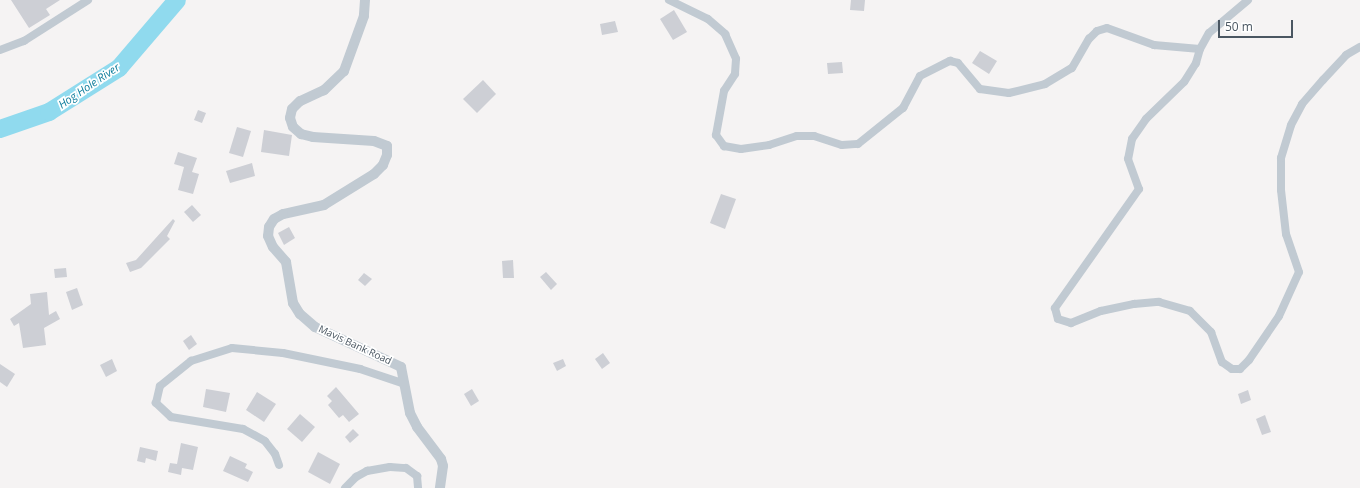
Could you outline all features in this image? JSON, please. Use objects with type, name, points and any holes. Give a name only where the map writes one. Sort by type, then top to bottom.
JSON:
[{"type":"street","points":[[0,50],[24,41],[88,0]]},
{"type":"street","name":"Mavis Bank Road","points":[[365,0],[364,16],[344,71],[324,90],[300,101],[292,110],[290,118],[293,127],[301,134],[314,137],[374,142],[387,146],[387,155],[383,165],[374,174],[324,205],[283,214],[274,219],[269,227],[268,236],[273,247],[286,262],[293,303],[300,314],[315,326],[396,364],[404,374],[410,413],[417,427],[441,459],[443,466],[440,488]]},
{"type":"street","points":[[669,0],[708,19],[725,34],[736,59],[735,74],[724,91],[716,135],[724,146],[741,149],[769,145],[797,136],[814,136],[842,145],[858,144],[903,108],[920,76],[950,60],[958,63],[980,88],[1009,93],[1045,84],[1072,68],[1089,39],[1097,31],[1107,28],[1154,45],[1200,49]]},
{"type":"street","points":[[1248,0],[1209,33],[1200,49],[1196,63],[1184,82],[1146,119],[1132,139],[1128,159],[1138,189],[1055,308],[1058,319],[1072,323],[1101,311],[1134,304],[1159,302],[1190,311],[1210,332],[1222,362],[1232,369],[1240,369],[1249,360],[1275,323],[1295,286],[1299,272],[1286,234],[1281,190],[1281,158],[1291,125],[1302,104],[1323,80],[1346,55],[1360,47]]},
{"type":"street","points":[[279,465],[275,454],[265,441],[243,429],[172,416],[156,404],[160,386],[191,361],[232,348],[284,353],[360,369],[405,384]]},
{"type":"street","points":[[345,488],[356,477],[367,471],[390,467],[406,468],[416,476],[418,488]]},
{"type":"building","points":[[11,0],[60,0],[46,9],[50,15],[29,28]]},
{"type":"building","points":[[851,0],[865,0],[864,11],[850,10]]},
{"type":"building","points":[[674,10],[687,32],[673,40],[660,19]]},
{"type":"building","points":[[615,21],[618,32],[602,35],[600,24]]},
{"type":"building","points":[[980,51],[997,61],[989,74],[972,63]]},
{"type":"building","points":[[842,62],[843,73],[828,74],[827,63]]},
{"type":"building","points":[[483,80],[496,94],[477,113],[463,99]]},
{"type":"building","points":[[198,110],[206,113],[202,123],[194,120]]},
{"type":"building","points":[[237,127],[251,131],[243,157],[229,153]]},
{"type":"building","points":[[264,130],[292,135],[289,156],[261,152]]},
{"type":"building","points":[[178,152],[197,158],[192,172],[199,174],[193,194],[178,190],[184,167],[174,164]]},
{"type":"building","points":[[252,163],[255,176],[230,183],[226,171]]},
{"type":"building","points":[[721,194],[736,199],[725,229],[710,223]]},
{"type":"building","points":[[192,205],[201,215],[193,222],[184,212]]},
{"type":"building","points":[[173,219],[175,221],[167,236],[170,239],[141,268],[130,272],[126,263],[136,260]]},
{"type":"building","points":[[289,227],[295,238],[284,245],[278,233]]},
{"type":"building","points":[[513,260],[514,278],[503,278],[502,261]]},
{"type":"building","points":[[66,268],[67,277],[55,278],[54,269]]},
{"type":"building","points":[[546,272],[557,284],[551,290],[540,277]]},
{"type":"building","points":[[364,273],[372,279],[365,286],[358,280]]},
{"type":"building","points":[[77,288],[83,305],[72,310],[66,292]]},
{"type":"building","points":[[47,292],[49,315],[56,311],[60,319],[44,328],[46,345],[23,348],[19,323],[14,326],[10,319],[31,304],[30,294]]},
{"type":"building","points":[[191,335],[197,344],[189,350],[183,341]]},
{"type":"building","points":[[603,353],[610,363],[602,369],[595,359]]},
{"type":"building","points":[[112,359],[117,371],[106,377],[100,365]]},
{"type":"building","points":[[563,359],[566,366],[557,371],[553,363]]},
{"type":"building","points":[[0,364],[15,374],[7,387],[0,382]]},
{"type":"building","points":[[336,387],[359,414],[349,422],[343,415],[339,418],[328,405],[332,401],[327,396]]},
{"type":"building","points":[[206,389],[230,393],[226,412],[203,407]]},
{"type":"building","points":[[472,389],[479,401],[471,406],[464,394]]},
{"type":"building","points":[[1248,390],[1251,400],[1241,404],[1238,394]]},
{"type":"building","points":[[257,392],[276,404],[264,422],[246,410]]},
{"type":"building","points":[[300,414],[315,427],[302,442],[287,429]]},
{"type":"building","points":[[1265,415],[1271,432],[1262,435],[1256,419]]},
{"type":"building","points":[[353,429],[359,435],[350,443],[345,437]]},
{"type":"building","points":[[181,443],[198,447],[193,470],[182,468],[181,475],[168,472],[170,463],[177,464]]},
{"type":"building","points":[[140,447],[158,451],[156,461],[146,458],[145,463],[137,461]]},
{"type":"building","points":[[318,452],[340,464],[330,484],[308,472]]},
{"type":"building","points":[[230,456],[247,464],[245,468],[253,472],[248,482],[223,471]]},
{"type":"waterway","name":"Hog Hole River","points":[[0,129],[49,112],[119,68],[177,0]]}]
